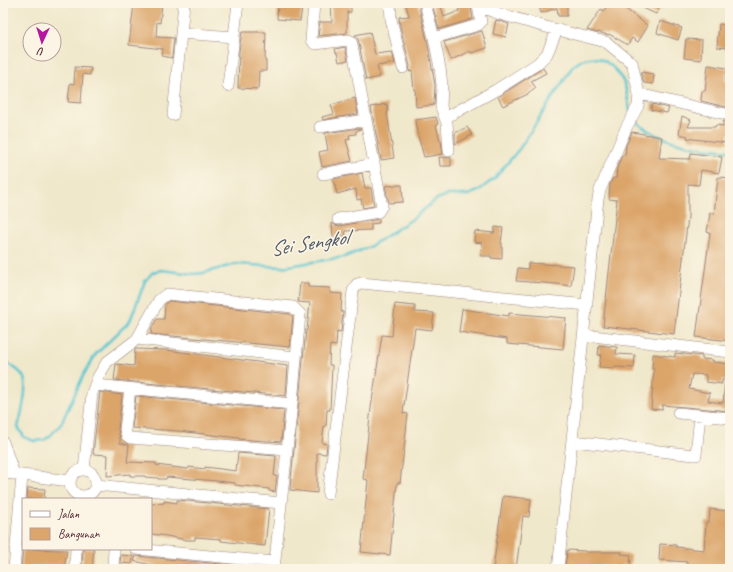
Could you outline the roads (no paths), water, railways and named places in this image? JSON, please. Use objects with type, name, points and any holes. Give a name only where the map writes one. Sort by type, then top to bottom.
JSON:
[{"type":"street","points":[[173,115],[184,3]]},
{"type":"street","points":[[228,86],[238,3]]},
{"type":"street","points":[[314,3],[311,40],[316,44],[348,40],[351,41],[382,206],[378,212],[338,219]]},
{"type":"street","points":[[390,3],[391,19],[403,68]]},
{"type":"street","points":[[426,3],[440,68],[442,85],[441,107],[447,123],[449,151]]},
{"type":"street","points":[[434,38],[478,25],[481,22],[478,4]]},
{"type":"street","points":[[478,4],[500,14],[606,42],[632,63],[639,94],[638,106],[626,128],[600,190],[598,199],[558,569]]},
{"type":"street","points":[[445,118],[496,90],[537,64],[547,54],[557,30]]},
{"type":"street","points":[[181,33],[234,38]]},
{"type":"street","points":[[639,94],[730,115]]},
{"type":"street","points":[[320,127],[366,120]]},
{"type":"street","points":[[323,174],[374,164]]},
{"type":"street","points":[[328,494],[353,291],[357,284],[361,282],[587,305]]},
{"type":"street","points":[[84,470],[92,393],[102,369],[107,362],[137,339],[159,300],[167,294],[293,307],[300,314],[292,404],[274,566],[144,550]]},
{"type":"street","points":[[584,335],[730,352]]},
{"type":"street","points":[[137,339],[296,357]]},
{"type":"street","points":[[95,385],[292,404]]},
{"type":"street","points":[[130,389],[125,433],[130,438],[287,450]]},
{"type":"street","points":[[678,413],[730,418]]},
{"type":"street","points":[[572,441],[694,455],[696,454],[700,415]]},
{"type":"street","points":[[3,442],[13,474],[14,569]]},
{"type":"street","points":[[84,470],[92,473],[96,481],[96,485],[92,492],[81,498],[74,493],[70,486],[70,482],[73,474],[84,470]]},
{"type":"street","points":[[13,474],[70,482]]},
{"type":"street","points":[[96,485],[281,503]]},
{"type":"street","points":[[118,488],[118,498]]},
{"type":"street","points":[[75,569],[76,550]]},
{"type":"street","points":[[112,569],[114,550]]},
{"type":"waterway","name":"Sei Sengkol","points":[[3,361],[19,371],[25,381],[24,401],[18,427],[24,437],[34,441],[44,440],[61,424],[84,374],[96,354],[130,321],[145,281],[152,273],[161,270],[193,274],[203,273],[236,264],[282,267],[344,257],[369,247],[411,220],[437,199],[447,195],[468,195],[478,191],[495,178],[520,148],[573,66],[585,59],[596,58],[607,62],[617,72],[623,80],[630,111]]},
{"type":"waterway","name":"Sei Sengkol","points":[[634,119],[643,127],[666,139],[692,146],[730,151]]}]
